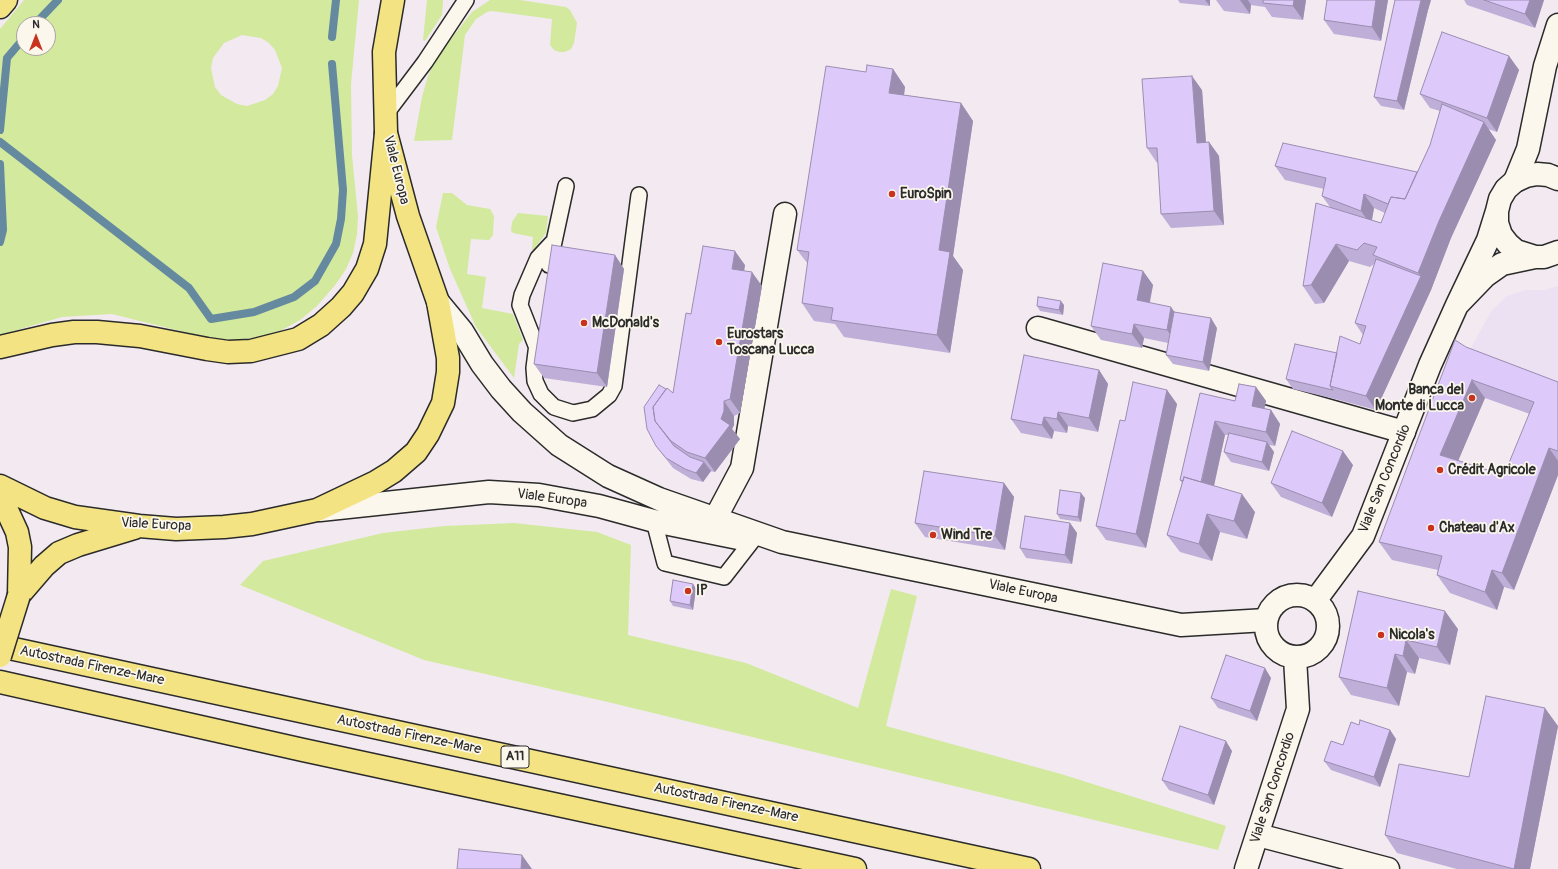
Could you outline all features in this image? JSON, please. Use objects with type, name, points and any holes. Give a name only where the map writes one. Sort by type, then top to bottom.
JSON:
[{"type":"main road","points":[[0,7],[6,0]]},
{"type":"main road","name":"Viale Europa","points":[[386,0],[387,32]]},
{"type":"main road","name":"Viale Europa","points":[[317,510],[376,482],[416,452],[428,434],[443,403],[448,372],[448,358],[438,302],[408,216],[385,124],[383,76],[387,32],[393,0]]},
{"type":"main road","name":"Viale San Concordio","points":[[1515,181],[1528,149],[1545,66],[1558,25]]},
{"type":"main road","points":[[0,347],[52,335],[74,332],[97,332],[140,336],[228,352],[251,351],[298,339],[321,325],[341,307],[353,293],[367,269],[375,244],[385,124]]},
{"type":"main road","name":"Viale San Concordio","points":[[1315,601],[1362,536],[1430,365],[1486,245],[1500,199],[1506,189],[1515,181],[1526,176],[1537,174],[1548,175],[1558,179]]},
{"type":"main road","name":"Viale San Concordio","points":[[1497,211],[1497,223],[1501,235],[1508,244],[1520,253],[1535,257]]},
{"type":"main road","points":[[716,518],[742,468],[785,214]]},
{"type":"main road","name":"Viale San Concordio","points":[[1457,305],[1486,276],[1502,264],[1535,257],[1544,257],[1558,252]]},
{"type":"main road","name":"Viale Europa","points":[[438,302],[462,332],[482,364],[501,389],[522,412],[559,444],[608,476],[659,499],[782,542]]},
{"type":"main road","points":[[1038,328],[1404,432]]},
{"type":"main road","name":"Viale Europa","points":[[0,486],[45,508],[75,517],[138,526],[176,529],[252,524],[317,510],[489,492],[539,495],[599,506],[654,521],[752,540],[782,542],[1181,625],[1266,620]]},
{"type":"main road","points":[[0,495],[17,532],[20,547],[19,595],[0,656]]},
{"type":"main road","points":[[19,595],[44,566],[59,553],[78,545],[138,526]]},
{"type":"main road","points":[[1301,595],[1315,601],[1323,608],[1329,627],[1327,637],[1322,646],[1315,653],[1305,657],[1295,658],[1284,656],[1275,650],[1267,636],[1266,620],[1273,606],[1285,597],[1301,595]]},
{"type":"main road","name":"Autostrada Firenze-Mare","points":[[0,646],[1029,869]]},
{"type":"main road","name":"Viale San Concordio","points":[[1246,869],[1298,709],[1295,658]]},
{"type":"main road","points":[[0,682],[310,752],[855,869]]},
{"type":"main road","points":[[1258,835],[1388,869]]},
{"type":"lane","points":[[385,124],[466,0]]},
{"type":"lane","points":[[547,280],[552,243],[566,186]]},
{"type":"lane","points":[[541,318],[534,368],[535,381],[541,394],[554,407],[573,412],[592,409],[609,396],[614,386],[640,194]]},
{"type":"lane","points":[[537,348],[520,305],[522,295],[538,258],[552,243]]},
{"type":"lane","points":[[654,521],[665,563],[724,577],[752,540]]},
{"type":"shaded area","points":[[1558,286],[1558,388],[1468,353],[1492,310],[1507,296],[1525,290],[1545,290]]},
{"type":"green space","points":[[24,0],[359,0],[351,84],[352,155],[358,216],[357,234],[353,253],[346,269],[336,284],[317,306],[300,320],[280,331],[256,338],[232,340],[208,338],[112,314],[62,317],[0,335],[0,29]],"holes":[[[242,35],[261,38],[269,43],[275,50],[282,68],[278,86],[273,94],[265,100],[247,106],[237,104],[221,95],[215,87],[211,68],[213,58],[224,43]]]},
{"type":"green space","points":[[427,0],[443,0],[443,3],[442,15],[425,41],[423,40]]},
{"type":"green space","points":[[490,0],[520,0],[566,7],[570,10],[577,23],[574,43],[571,49],[565,52],[559,52],[554,50],[550,45],[552,19],[492,11],[487,12],[476,19],[465,35],[452,140],[414,141],[422,97],[428,76],[436,58],[472,12]]},
{"type":"green space","points":[[443,193],[452,193],[467,205],[490,209],[494,216],[493,235],[489,240],[471,239],[467,274],[486,277],[482,308],[513,314],[523,340],[519,344],[514,378],[476,327],[450,269],[436,227]]},
{"type":"green space","points":[[518,213],[548,216],[546,233],[532,250],[533,237],[513,233],[511,231],[512,222]]},
{"type":"green space","points":[[514,523],[597,532],[631,545],[628,635],[746,663],[858,708],[891,589],[917,596],[886,726],[1061,774],[1226,826],[1218,850],[612,703],[424,660],[240,585],[263,561],[383,533],[445,526]]},
{"type":"building","points":[[1263,0],[1294,0],[1293,6],[1263,3]]},
{"type":"building","points":[[1327,0],[1376,0],[1372,27],[1324,20]]},
{"type":"building","points":[[1395,0],[1421,0],[1397,101],[1374,97]]},
{"type":"building","points":[[1484,0],[1530,0],[1525,14]]},
{"type":"building","points":[[1442,32],[1509,56],[1487,118],[1420,94]]},
{"type":"building","name":"EuroSpin","points":[[867,65],[893,69],[889,93],[961,103],[939,250],[950,252],[937,335],[831,320],[833,308],[802,303],[809,252],[797,250],[826,66],[866,72]]},
{"type":"building","points":[[1192,76],[1197,143],[1209,142],[1214,211],[1161,214],[1157,148],[1147,148],[1142,79]]},
{"type":"building","points":[[1442,104],[1484,122],[1439,221],[1418,273],[1373,255],[1377,247],[1364,243],[1357,250],[1336,244],[1311,285],[1303,286],[1316,203],[1381,223],[1391,197],[1405,199],[1430,145]]},
{"type":"building","points":[[1283,143],[1417,172],[1405,199],[1391,197],[1388,204],[1364,194],[1361,211],[1322,196],[1326,178],[1275,166]]},
{"type":"building","name":"McDonald's","points":[[552,245],[615,255],[597,373],[534,364]]},
{"type":"building","points":[[703,246],[735,251],[732,269],[752,272],[730,399],[724,401],[724,411],[721,419],[730,425],[705,458],[687,452],[671,441],[655,421],[653,407],[667,388],[673,393],[686,313],[691,314]]},
{"type":"building","points":[[1376,259],[1421,276],[1366,396],[1330,386],[1340,336],[1360,344],[1366,326],[1355,323]]},
{"type":"building","points":[[1103,263],[1143,271],[1137,300],[1171,307],[1167,330],[1134,324],[1132,334],[1091,326]]},
{"type":"building","points":[[1038,297],[1061,301],[1059,310],[1037,306]]},
{"type":"building","points":[[1174,312],[1211,318],[1203,362],[1166,355]]},
{"type":"building","points":[[1455,340],[1466,347],[1558,382],[1558,451],[1549,448],[1502,573],[1492,570],[1485,592],[1437,575],[1442,556],[1379,542]],"holes":[[[1472,380],[1534,402],[1504,475],[1440,455]]]},
{"type":"building","points":[[1295,344],[1337,353],[1330,386],[1333,390],[1286,379]]},
{"type":"building","points":[[1024,355],[1099,370],[1089,418],[1058,412],[1057,419],[1044,417],[1042,425],[1011,419]]},
{"type":"building","points":[[1133,382],[1167,390],[1136,534],[1096,526],[1120,420],[1125,421]]},
{"type":"building","points":[[1239,384],[1256,387],[1252,406],[1271,410],[1266,432],[1215,421],[1201,482],[1184,477],[1183,481],[1180,480],[1200,393],[1235,401]]},
{"type":"building","points":[[659,385],[666,389],[653,407],[655,421],[674,446],[690,457],[704,462],[696,473],[685,469],[666,458],[656,446],[647,429],[644,407]]},
{"type":"building","points":[[1292,431],[1343,451],[1322,503],[1271,483]]},
{"type":"building","points":[[1229,433],[1267,442],[1262,462],[1224,452]]},
{"type":"building","points":[[924,471],[1004,483],[995,536],[915,523]]},
{"type":"building","points":[[1184,477],[1242,494],[1234,521],[1207,514],[1199,544],[1167,535]]},
{"type":"building","points":[[1060,490],[1081,493],[1078,517],[1057,514]]},
{"type":"building","points":[[1025,516],[1070,523],[1065,555],[1020,548]]},
{"type":"building","points":[[673,580],[693,584],[690,605],[670,601]]},
{"type":"building","points":[[1358,591],[1445,611],[1437,647],[1406,640],[1403,656],[1395,654],[1387,688],[1339,677]]},
{"type":"building","points":[[1226,655],[1265,668],[1250,711],[1211,698]]},
{"type":"building","points":[[1486,696],[1545,708],[1514,869],[1385,835],[1399,764],[1469,777]]},
{"type":"building","points":[[1360,720],[1390,730],[1374,777],[1324,761],[1331,741],[1343,745],[1351,722],[1359,725]]},
{"type":"building","points":[[1180,726],[1226,741],[1208,795],[1162,780]]},
{"type":"building","points":[[459,849],[522,855],[521,869],[457,869]]},
{"type":"waterway","points":[[43,16],[58,0]]},
{"type":"waterway","points":[[332,37],[336,0]]},
{"type":"waterway","points":[[0,130],[7,58],[16,47]]},
{"type":"waterway","points":[[0,142],[189,288],[211,319],[254,312],[294,297],[315,281],[336,244],[341,219],[343,190],[332,64]]},
{"type":"waterway","points":[[0,164],[3,230],[0,242]]},
{"type":"place","name":"EuroSpin","points":[[892,194]]},
{"type":"place","name":"McDonald's","points":[[584,323]]},
{"type":"place","name":"Eurostars Toscana Lucca","points":[[719,342]]},
{"type":"place","name":"Banca del Monte di Lucca","points":[[1472,398]]},
{"type":"place","name":"Crédit Agricole","points":[[1440,470]]},
{"type":"place","name":"Chateau d'Ax","points":[[1431,528]]},
{"type":"place","name":"Wind Tre","points":[[933,535]]},
{"type":"place","name":"IP","points":[[688,591]]},
{"type":"place","name":"Nicola's","points":[[1381,635]]}]
